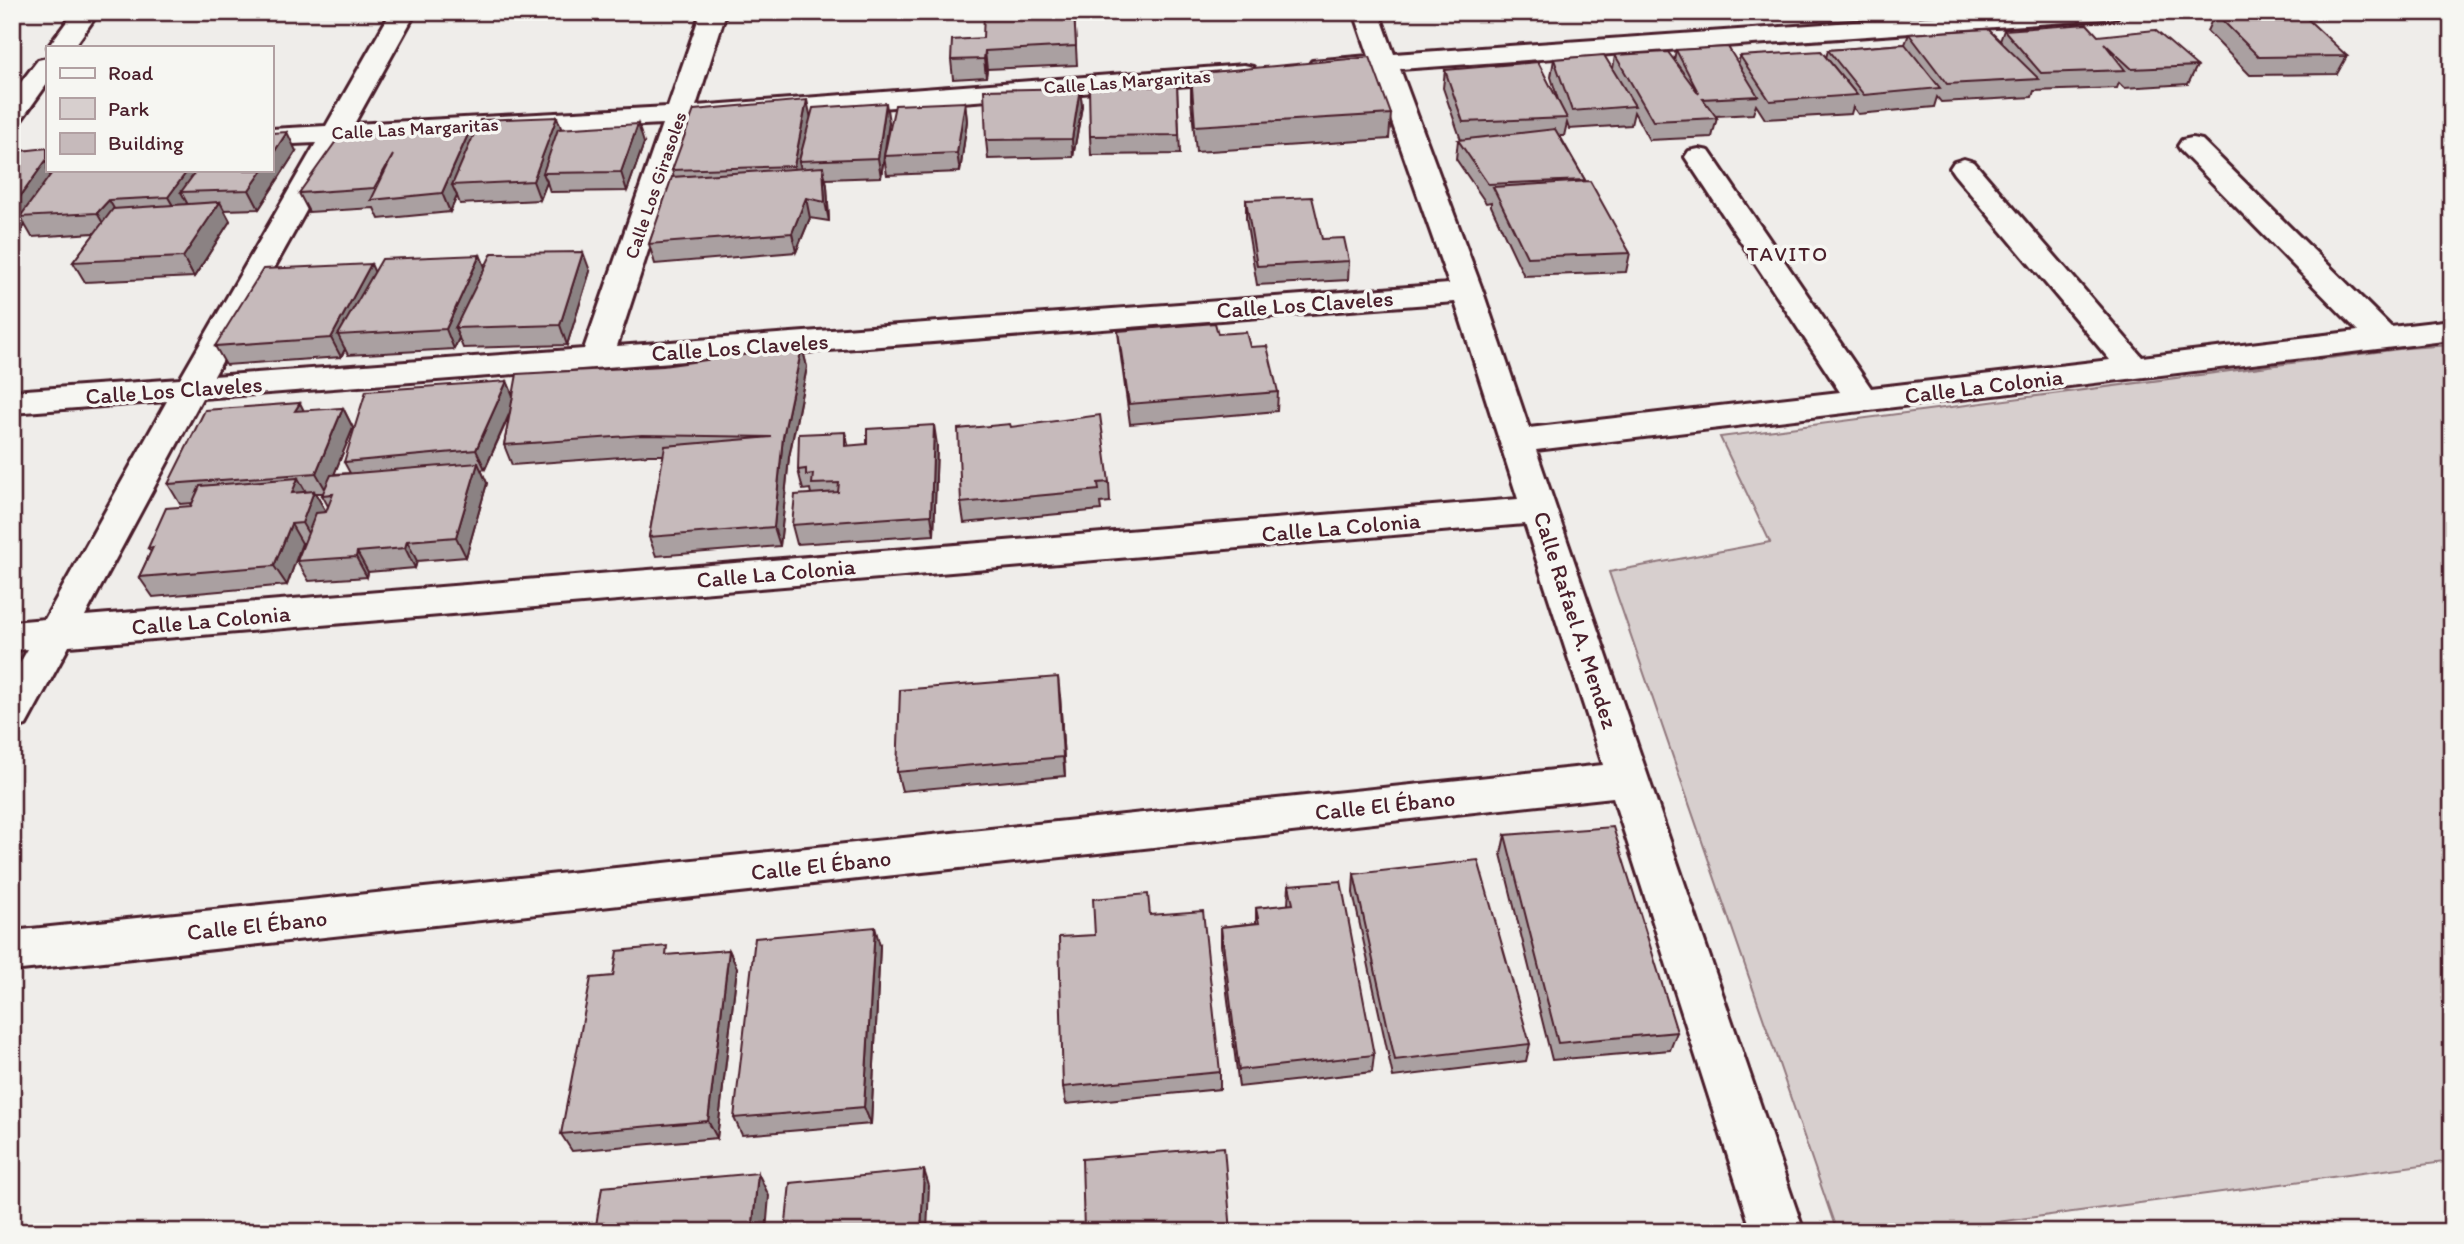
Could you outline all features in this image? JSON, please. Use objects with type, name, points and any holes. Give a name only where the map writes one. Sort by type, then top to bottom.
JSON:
[{"type":"street","points":[[62,46],[87,12]]},
{"type":"street","points":[[12,714],[191,388],[404,12]]},
{"type":"street","name":"Calle Los Girasoles","points":[[597,358],[714,12]]},
{"type":"street","name":"Calle Rafael A. Mendez","points":[[1366,12],[1467,292],[1778,1232]]},
{"type":"street","points":[[1301,69],[2108,12]]},
{"type":"street","points":[[12,113],[46,67]]},
{"type":"street","name":"Calle Las Margaritas","points":[[273,137],[679,115],[1274,71]]},
{"type":"street","points":[[2192,146],[2383,338]]},
{"type":"street","points":[[1699,157],[1862,400]]},
{"type":"street","points":[[1964,168],[2134,368]]},
{"type":"street","name":"Calle Los Claveles","points":[[12,402],[1467,292]]},
{"type":"street","name":"Calle La Colonia","points":[[1515,441],[2452,330]]},
{"type":"street","name":"Calle La Colonia","points":[[12,636],[1540,510]]},
{"type":"street","name":"Calle El Ébano","points":[[12,951],[1629,779]]},
{"type":"green space","points":[[2452,345],[2452,1161],[1923,1232],[1837,1232],[1609,572],[1770,542],[1720,437],[2407,348]]},
{"type":"building","points":[[984,12],[1074,12],[1076,46],[985,51],[984,59],[951,60],[952,40],[983,38]]},
{"type":"building","points":[[2300,12],[2347,56],[2259,57],[2215,13]]},
{"type":"building","points":[[2087,24],[2098,36],[2155,30],[2197,66],[2132,69],[2104,43],[2125,70],[2041,73],[2004,30]]},
{"type":"building","points":[[1988,29],[2039,79],[1947,84],[1909,34]]},
{"type":"building","points":[[1905,44],[1940,88],[1864,95],[1828,50]]},
{"type":"building","points":[[1728,47],[1758,96],[1703,99],[1717,118],[1653,121],[1615,55],[1668,52],[1699,94],[1676,50]]},
{"type":"building","points":[[1821,51],[1857,95],[1770,101],[1740,56]]},
{"type":"building","points":[[1604,55],[1635,106],[1572,111],[1554,59]]},
{"type":"building","points":[[1370,57],[1391,114],[1195,126],[1191,74]]},
{"type":"building","points":[[1538,62],[1567,118],[1463,122],[1445,70]]},
{"type":"building","points":[[1177,86],[1179,135],[1090,136],[1089,88]]},
{"type":"building","points":[[1080,88],[1072,139],[986,140],[984,90]]},
{"type":"building","points":[[807,100],[794,166],[672,170],[694,110]]},
{"type":"building","points":[[965,102],[957,153],[884,156],[895,105]]},
{"type":"building","points":[[886,103],[878,158],[799,161],[813,108]]},
{"type":"building","points":[[557,117],[533,181],[452,185],[480,120]]},
{"type":"building","points":[[638,124],[621,172],[543,173],[558,129]]},
{"type":"building","points":[[1555,129],[1585,180],[1488,184],[1458,140]]},
{"type":"building","points":[[470,130],[442,193],[371,200],[393,155],[374,188],[299,193],[339,137]]},
{"type":"building","points":[[287,132],[273,154],[273,133]]},
{"type":"building","points":[[46,148],[46,160],[12,208],[12,152]]},
{"type":"building","points":[[823,167],[825,202],[806,198],[792,233],[649,244],[672,177]]},
{"type":"building","points":[[53,172],[187,172],[168,197],[109,200],[97,213],[20,217]]},
{"type":"building","points":[[196,172],[262,172],[249,190],[181,192]]},
{"type":"building","points":[[1590,181],[1630,253],[1527,257],[1493,187]]},
{"type":"building","points":[[1312,197],[1322,239],[1344,238],[1349,261],[1257,266],[1246,200]]},
{"type":"building","points":[[220,202],[183,257],[73,262],[113,209]]},
{"type":"building","points":[[583,252],[560,325],[455,328],[492,253]]},
{"type":"building","points":[[480,255],[446,329],[338,335],[382,259]]},
{"type":"building","points":[[371,264],[331,338],[215,346],[263,269]]},
{"type":"building","points":[[1215,323],[1218,334],[1246,332],[1250,347],[1267,346],[1278,392],[1129,404],[1118,331]]},
{"type":"building","points":[[802,347],[783,437],[774,527],[649,537],[665,446],[772,437],[642,435],[504,445],[517,374],[663,366]]},
{"type":"building","points":[[507,381],[476,450],[344,462],[366,391]]},
{"type":"building","points":[[300,403],[295,411],[343,408],[316,473],[168,484],[205,410]]},
{"type":"building","points":[[1100,415],[1109,482],[1098,483],[1099,490],[961,503],[958,429],[1010,424],[1011,427]]},
{"type":"building","points":[[934,425],[931,515],[792,525],[795,495],[838,492],[839,483],[812,484],[813,474],[806,475],[806,469],[798,470],[799,434],[845,432],[845,446],[867,444],[867,429]]},
{"type":"building","points":[[478,463],[456,537],[407,541],[405,548],[357,552],[356,557],[297,561],[316,513],[326,512],[333,494],[322,495],[331,475]]},
{"type":"building","points":[[298,478],[292,493],[314,491],[302,523],[291,524],[274,566],[139,577],[153,547],[148,548],[166,508],[191,506],[200,486]]},
{"type":"building","points":[[1058,677],[1063,757],[897,772],[900,690]]},
{"type":"building","points":[[1613,827],[1677,1032],[1558,1043],[1505,835]]},
{"type":"building","points":[[1478,860],[1530,1044],[1395,1060],[1354,874]]},
{"type":"building","points":[[1341,881],[1374,1055],[1239,1070],[1221,927],[1259,923],[1256,908],[1293,904],[1289,885]]},
{"type":"building","points":[[1148,894],[1150,915],[1203,911],[1220,1072],[1063,1087],[1059,937],[1095,935],[1093,899]]},
{"type":"building","points":[[875,927],[864,1107],[734,1118],[755,938]]},
{"type":"building","points":[[667,946],[666,955],[729,950],[708,1121],[561,1134],[591,978],[613,976],[617,951]]},
{"type":"building","points":[[1224,1147],[1231,1232],[1084,1232],[1082,1159]]},
{"type":"building","points":[[924,1170],[921,1232],[785,1232],[790,1183]]},
{"type":"building","points":[[758,1173],[752,1232],[595,1232],[602,1187]]},
{"type":"district","name":"TAVITO","points":[[1788,254]]}]
